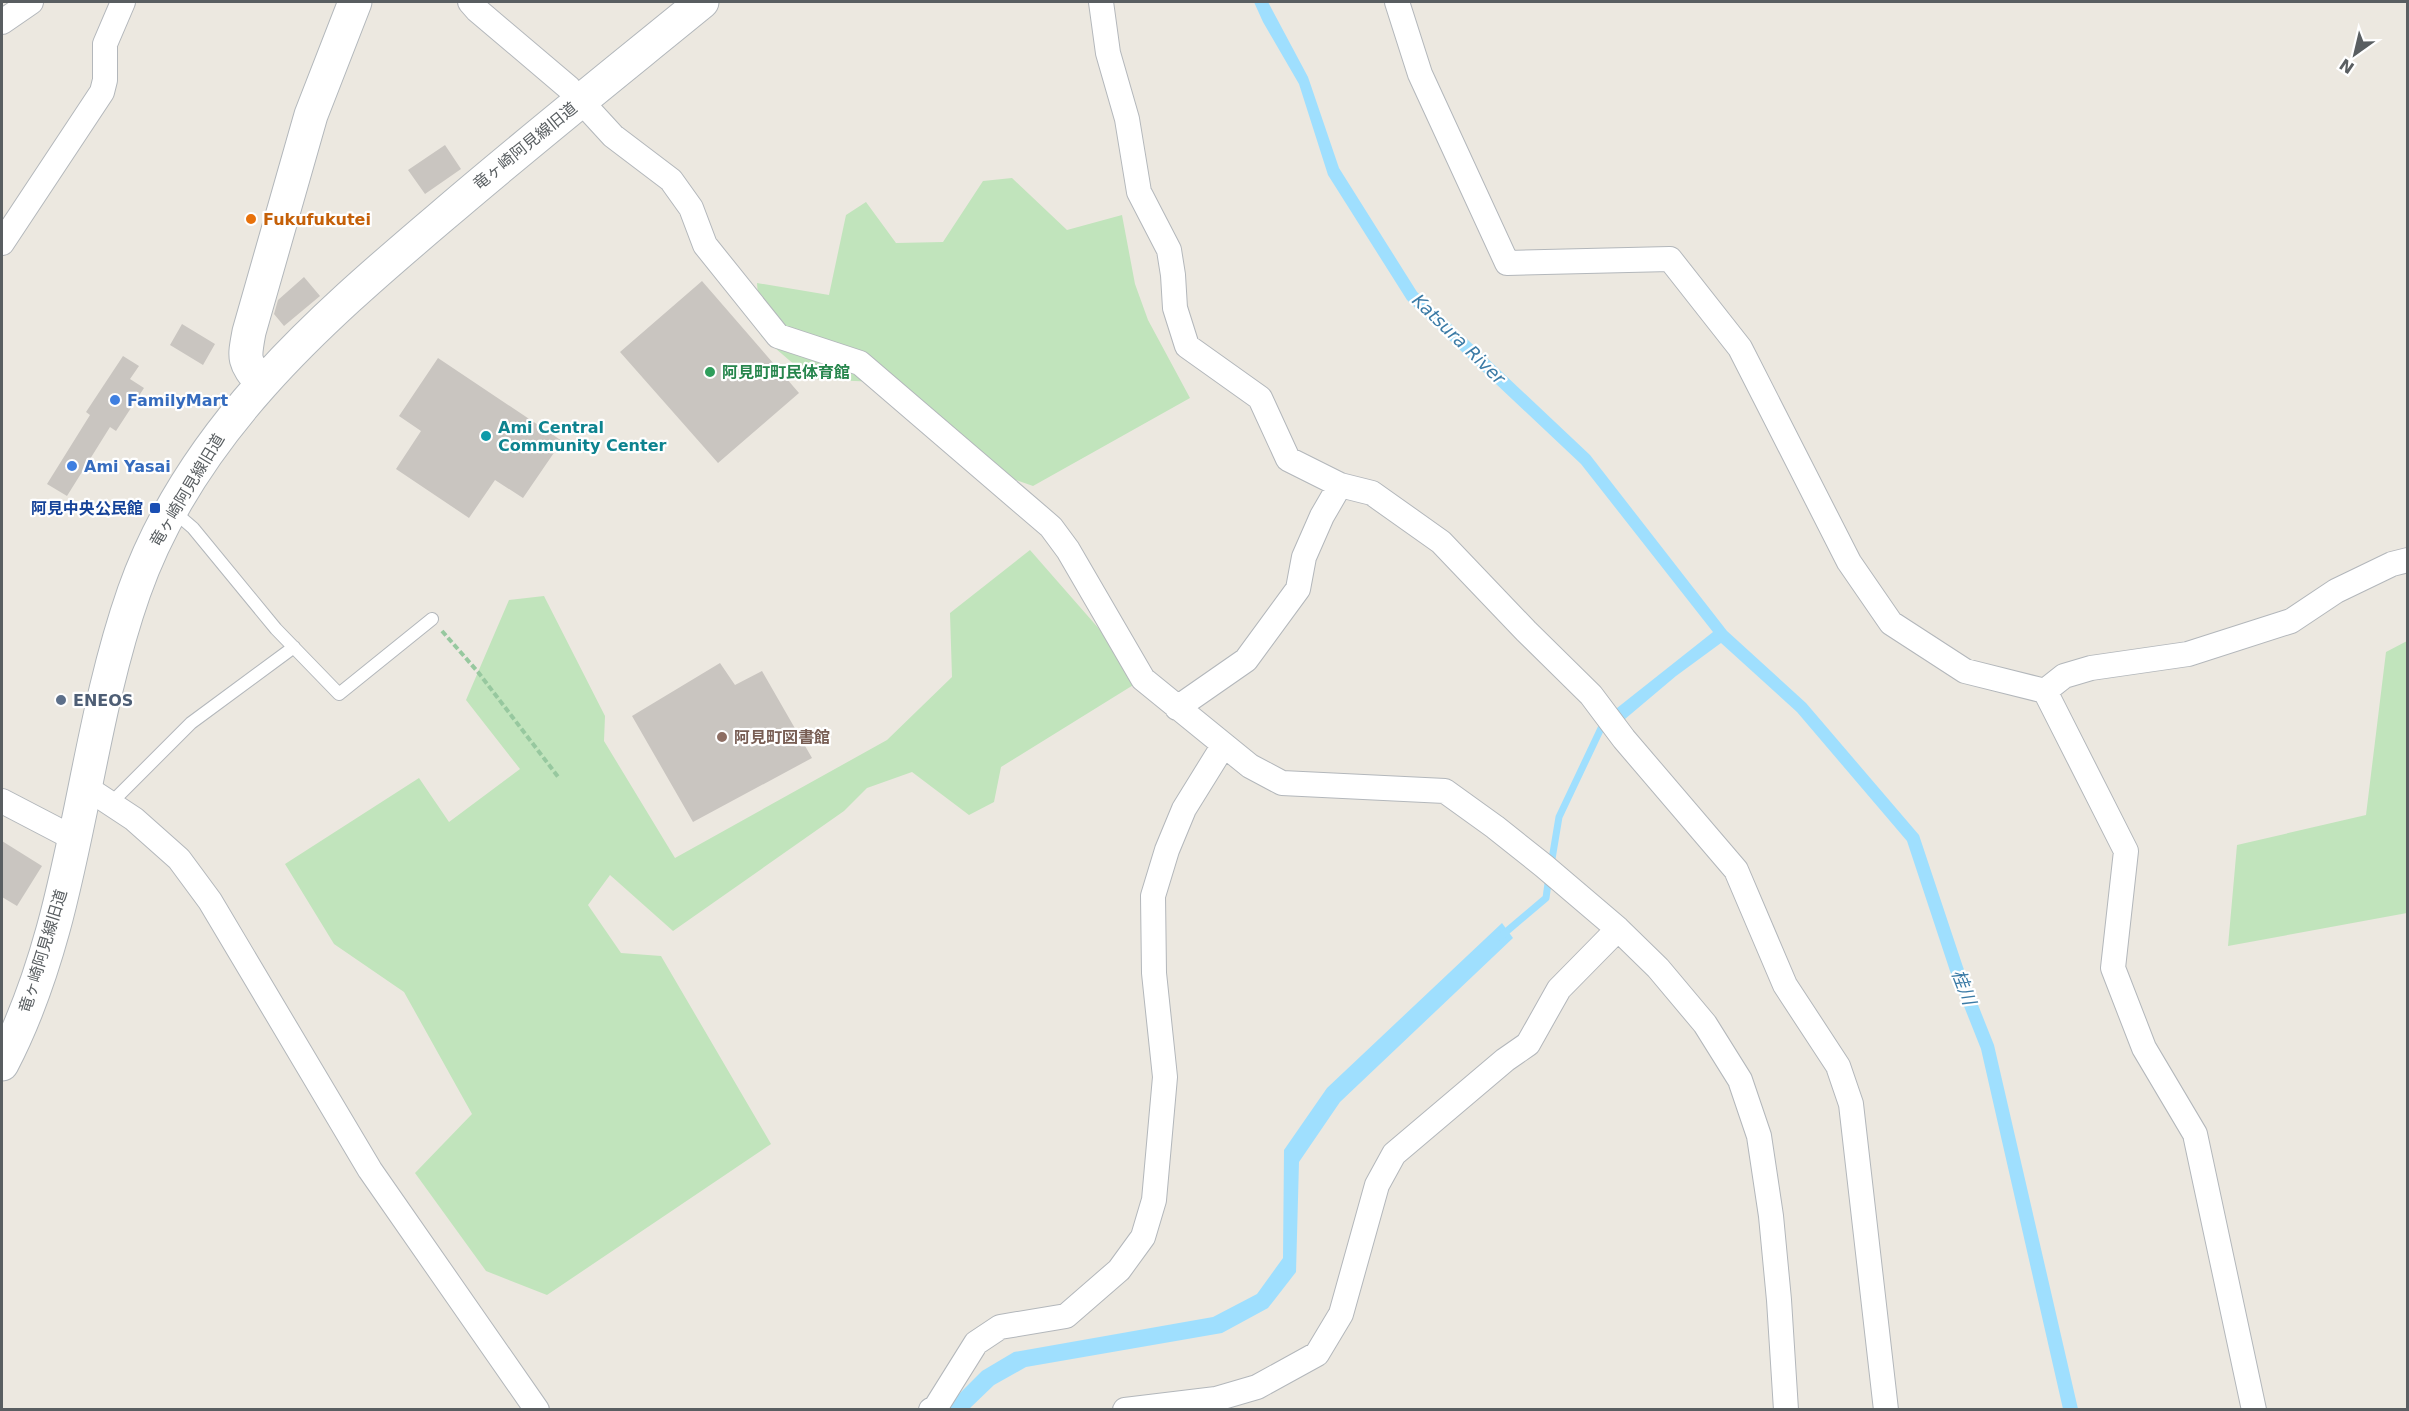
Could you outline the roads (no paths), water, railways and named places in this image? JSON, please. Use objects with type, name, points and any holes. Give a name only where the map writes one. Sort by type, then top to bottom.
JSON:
[{"type":"street","points":[[2,22],[31,2]]},
{"type":"street","points":[[2,243],[102,92],[105,81],[105,45],[123,2]]},
{"type":"street","points":[[261,382],[246,365],[244,357],[249,332],[311,116],[355,2]]},
{"type":"street","points":[[470,2],[581,100],[613,136],[671,180],[691,208],[705,245],[778,336],[860,363],[1051,527],[1068,550],[1143,679],[1223,746],[1250,766],[1282,783],[1445,791],[1495,827],[1618,929],[1658,968],[1705,1024],[1740,1080],[1759,1136],[1771,1216],[1786,1410]]},
{"type":"street","name":"竜ヶ崎阿見線旧道","points":[[2,1064],[28,1004],[47,948],[75,839],[98,796],[121,634],[134,592],[152,547],[171,510],[228,423],[261,382],[385,264],[702,2]]},
{"type":"street","points":[[1101,2],[1108,53],[1127,119],[1139,192],[1169,250],[1175,308],[1187,346],[1260,398],[1288,459],[1340,485],[1372,493],[1441,542],[1526,631],[1592,695],[1624,740],[1736,870],[1785,985],[1838,1066],[1851,1104],[1886,1410]]},
{"type":"street","points":[[1397,2],[1420,74],[1507,263],[1670,259],[1740,348],[1849,562],[1891,623],[1965,671],[2045,691],[2126,851],[2113,968],[2145,1048],[2195,1134],[2254,1410]]},
{"type":"street","points":[[1177,708],[1246,660],[1298,589],[1304,557],[1340,485]]},
{"type":"street","points":[[2045,691],[2064,676],[2091,668],[2188,654],[2291,621],[2336,591],[2392,564],[2408,560]]},
{"type":"street","points":[[935,1409],[976,1343],[1000,1327],[1066,1316],[1119,1270],[1143,1237],[1154,1200],[1165,1077],[1154,973],[1153,897],[1167,850],[1184,809],[1223,746]]},
{"type":"street","points":[[98,796],[134,819],[178,859],[210,901],[370,1170],[537,1410]]},
{"type":"street","points":[[2,801],[75,839]]},
{"type":"street","points":[[1125,1410],[1216,1399],[1257,1387],[1317,1354],[1341,1314],[1377,1185],[1394,1154],[1505,1060],[1528,1044],[1559,989],[1618,929]]},
{"type":"lane","points":[[171,510],[193,528],[276,629],[339,694],[432,619]]},
{"type":"lane","points":[[98,796],[191,723],[294,647]]},
{"type":"water","points":[[1254,2],[1268,2],[1308,77],[1339,168],[1417,292],[1590,455],[1727,631],[1806,703],[1919,835],[1963,967],[1994,1045],[2078,1409],[2063,1409],[1981,1049],[1950,971],[1907,841],[1797,712],[1721,643],[1676,676],[1625,719],[1598,719],[1617,708],[1713,632],[1581,464],[1407,300],[1328,175],[1299,84]]},
{"type":"water","points":[[1502,923],[1513,938],[1340,1102],[1299,1162],[1296,1272],[1268,1308],[1222,1333],[1026,1367],[994,1385],[969,1409],[943,1410],[982,1371],[1014,1352],[1213,1317],[1257,1294],[1283,1258],[1284,1150],[1327,1088]]},
{"type":"waterway","points":[[1551,865],[1559,817],[1604,722]]},
{"type":"waterway","points":[[1500,937],[1546,898],[1549,876]]},
{"type":"place","name":"Fukufukutei","points":[[251,219]]},
{"type":"place","name":"阿見町町民体育館","points":[[710,372]]},
{"type":"place","name":"FamilyMart","points":[[115,400]]},
{"type":"place","name":"Ami Central Community Center","points":[[486,436]]},
{"type":"place","name":"Ami Yasai","points":[[72,466]]},
{"type":"place","name":"阿見中央公民館","points":[[155,508]]},
{"type":"place","name":"ENEOS","points":[[61,700]]},
{"type":"place","name":"阿見町図書館","points":[[722,737]]},
{"type":"water label","name":"Katsura River","points":[[1459,339]]},
{"type":"water label","name":"桂川","points":[[1964,987]]}]
